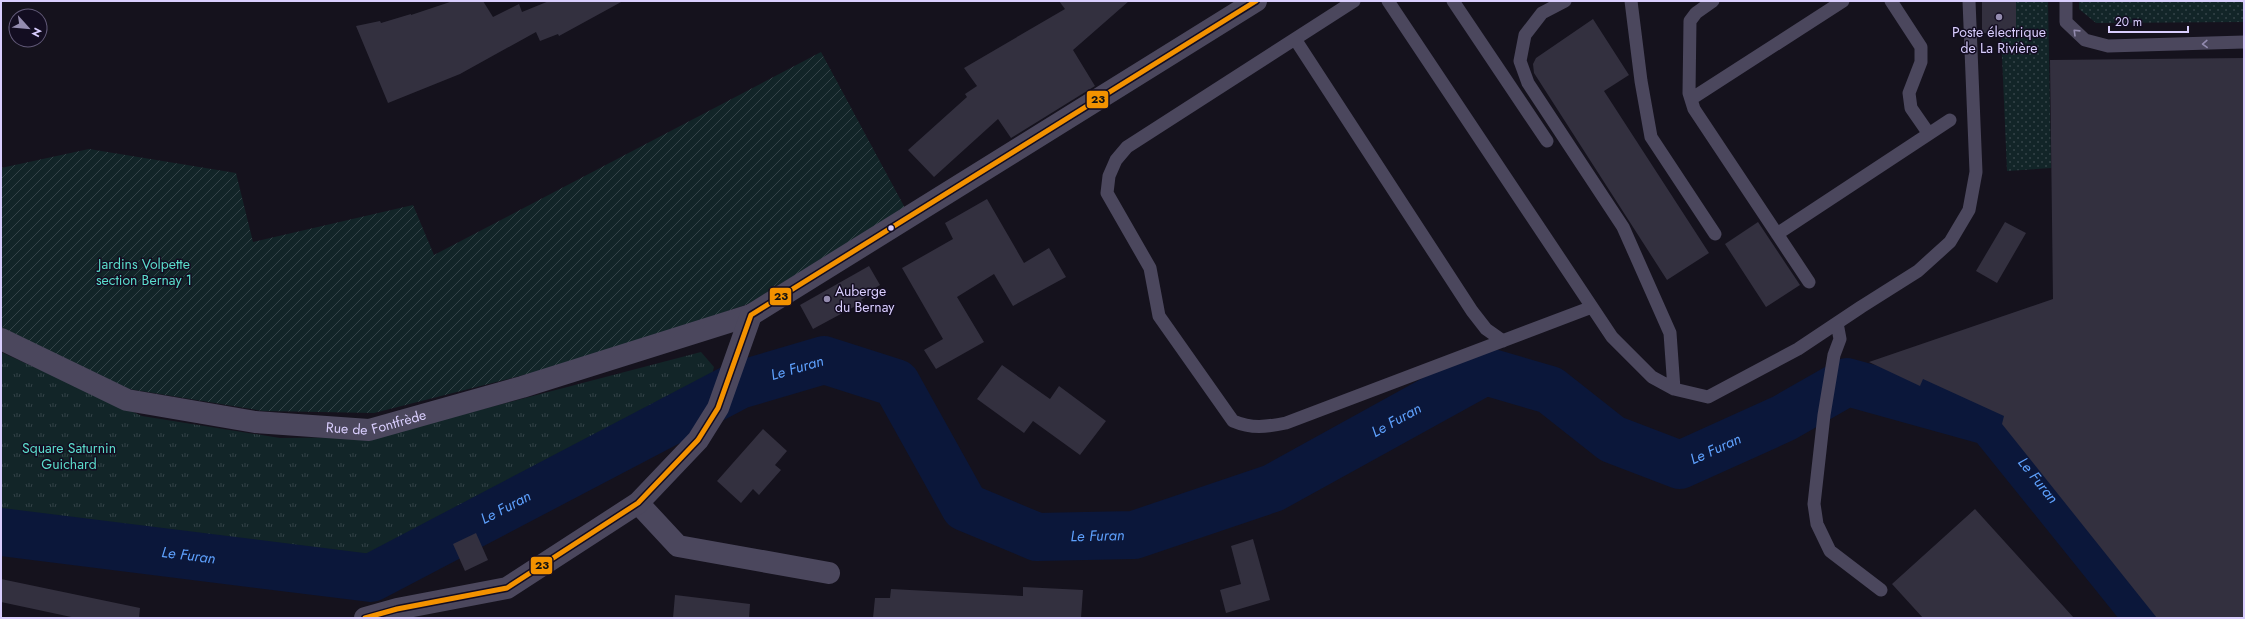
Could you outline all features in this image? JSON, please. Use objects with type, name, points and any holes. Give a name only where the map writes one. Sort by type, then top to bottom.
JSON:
[{"type":"street","name":"Rue de Fontfrède","points":[[1,339],[127,400],[255,422],[369,430],[522,387],[751,315],[1256,1]]},
{"type":"street","points":[[365,618],[397,609],[507,588],[638,503],[698,440],[718,408],[751,315]]},
{"type":"street","points":[[638,503],[678,546],[829,573]]},
{"type":"lane","points":[[1354,1],[1128,147],[1116,160],[1109,176],[1107,193],[1150,268],[1159,316],[1233,421],[1246,427],[1264,428],[1286,423],[1592,307]]},
{"type":"lane","points":[[1388,1],[1612,337],[1647,372],[1674,389],[1708,397],[1798,350],[1918,271],[1950,242],[1969,210],[1976,172],[1969,1]]},
{"type":"lane","points":[[1453,1],[1547,140]]},
{"type":"lane","points":[[1565,1],[1542,13],[1525,34],[1520,61],[1528,83],[1623,227],[1670,333],[1674,389]]},
{"type":"lane","points":[[1631,1],[1641,81],[1651,137],[1715,234]]},
{"type":"lane","points":[[1713,1],[1696,13],[1690,21],[1688,93],[1694,109],[1809,282]]},
{"type":"lane","points":[[1691,99],[1842,1]]},
{"type":"lane","points":[[1891,1],[1921,47],[1921,62],[1909,93],[1911,108],[1929,134]]},
{"type":"lane","points":[[2066,1],[2066,22],[2085,40],[2108,46],[2244,42]]},
{"type":"lane","points":[[1295,39],[1472,311],[1486,329],[1503,341]]},
{"type":"lane","points":[[1777,234],[1950,120]]},
{"type":"lane","points":[[1837,323],[1840,339],[1834,355],[1824,414],[1814,504],[1817,524],[1830,550],[1881,590]]},
{"type":"green space","points":[[2016,1],[2048,1],[2051,168],[2007,171],[2001,33],[2016,33]]},
{"type":"green space","points":[[2079,1],[2244,1],[2244,22],[2096,23],[2079,9]]},
{"type":"green space","name":"Jardins Volpette section Bernay 1","points":[[821,52],[905,208],[748,304],[591,358],[374,413],[263,411],[123,388],[1,327],[1,168],[89,149],[236,173],[253,242],[413,205],[434,255]]},
{"type":"green space","name":"Square Saturnin Guichard","points":[[1,352],[142,416],[280,438],[376,437],[701,352],[714,367],[710,382],[610,441],[448,527],[427,531],[408,545],[356,568],[246,549],[1,515]]},
{"type":"building","points":[[453,1],[483,1],[493,17],[519,4],[522,12],[549,1],[623,1],[559,36],[558,34],[540,41],[536,32],[460,74],[388,103],[356,26],[380,21],[381,23]]},
{"type":"building","points":[[1059,1],[1129,1],[1073,50],[1095,86],[1011,138],[998,119],[934,177],[908,150],[967,97],[965,94],[977,86],[964,68],[1065,9]]},
{"type":"building","name":"Poste électrique de La Rivière","points":[[1982,1],[2016,1],[2016,33],[1982,33]]},
{"type":"building","points":[[1593,19],[1629,75],[1604,91],[1709,253],[1667,280],[1534,73],[1533,64],[1536,58]]},
{"type":"building","points":[[2244,58],[2244,618],[2157,618],[2002,424],[2004,416],[1923,379],[1920,386],[1869,362],[2053,299],[2050,60]]},
{"type":"building","points":[[987,199],[1024,263],[1049,248],[1066,277],[1013,306],[994,274],[957,297],[984,342],[936,369],[924,350],[943,339],[902,268],[953,239],[945,223]]},
{"type":"building","points":[[1758,222],[1800,285],[1766,307],[1725,244]]},
{"type":"building","points":[[2005,222],[2026,233],[1997,283],[1976,271]]},
{"type":"building","points":[[869,266],[880,285],[870,291],[871,293],[861,300],[863,302],[813,329],[800,305]]},
{"type":"building","points":[[1002,365],[1050,399],[1059,386],[1106,421],[1080,455],[1033,421],[1024,433],[977,399]]},
{"type":"building","points":[[763,429],[787,451],[775,465],[781,470],[759,495],[753,489],[741,503],[717,481]]},
{"type":"building","points":[[1975,509],[2074,618],[1923,618],[1892,584]]},
{"type":"building","points":[[476,533],[488,560],[465,571],[453,544]]},
{"type":"building","points":[[1253,539],[1270,600],[1226,613],[1220,590],[1241,584],[1231,546]]},
{"type":"building","points":[[1,579],[140,608],[139,618],[76,618],[1,602]]},
{"type":"building","points":[[1023,587],[1083,590],[1081,618],[873,618],[875,598],[890,598],[891,589],[1023,596]]},
{"type":"building","points":[[675,595],[750,604],[749,618],[673,618]]},
{"type":"waterway","name":"Le Furan","points":[[1,532],[371,578],[739,385],[824,360],[896,383],[965,507],[1037,537],[1134,535],[1273,488],[1485,371],[1550,390],[1612,439],[1680,465],[1784,418],[1847,382],[1991,422],[2149,618]]},
{"type":"transit line","name":"23","points":[[365,618],[397,609],[507,588],[638,503],[698,440],[718,408],[751,315],[1256,1]]},
{"type":"place","name":"Poste électrique de La Rivière","points":[[1999,17]]},
{"type":"place","name":"Auberge du Bernay","points":[[827,299]]}]
